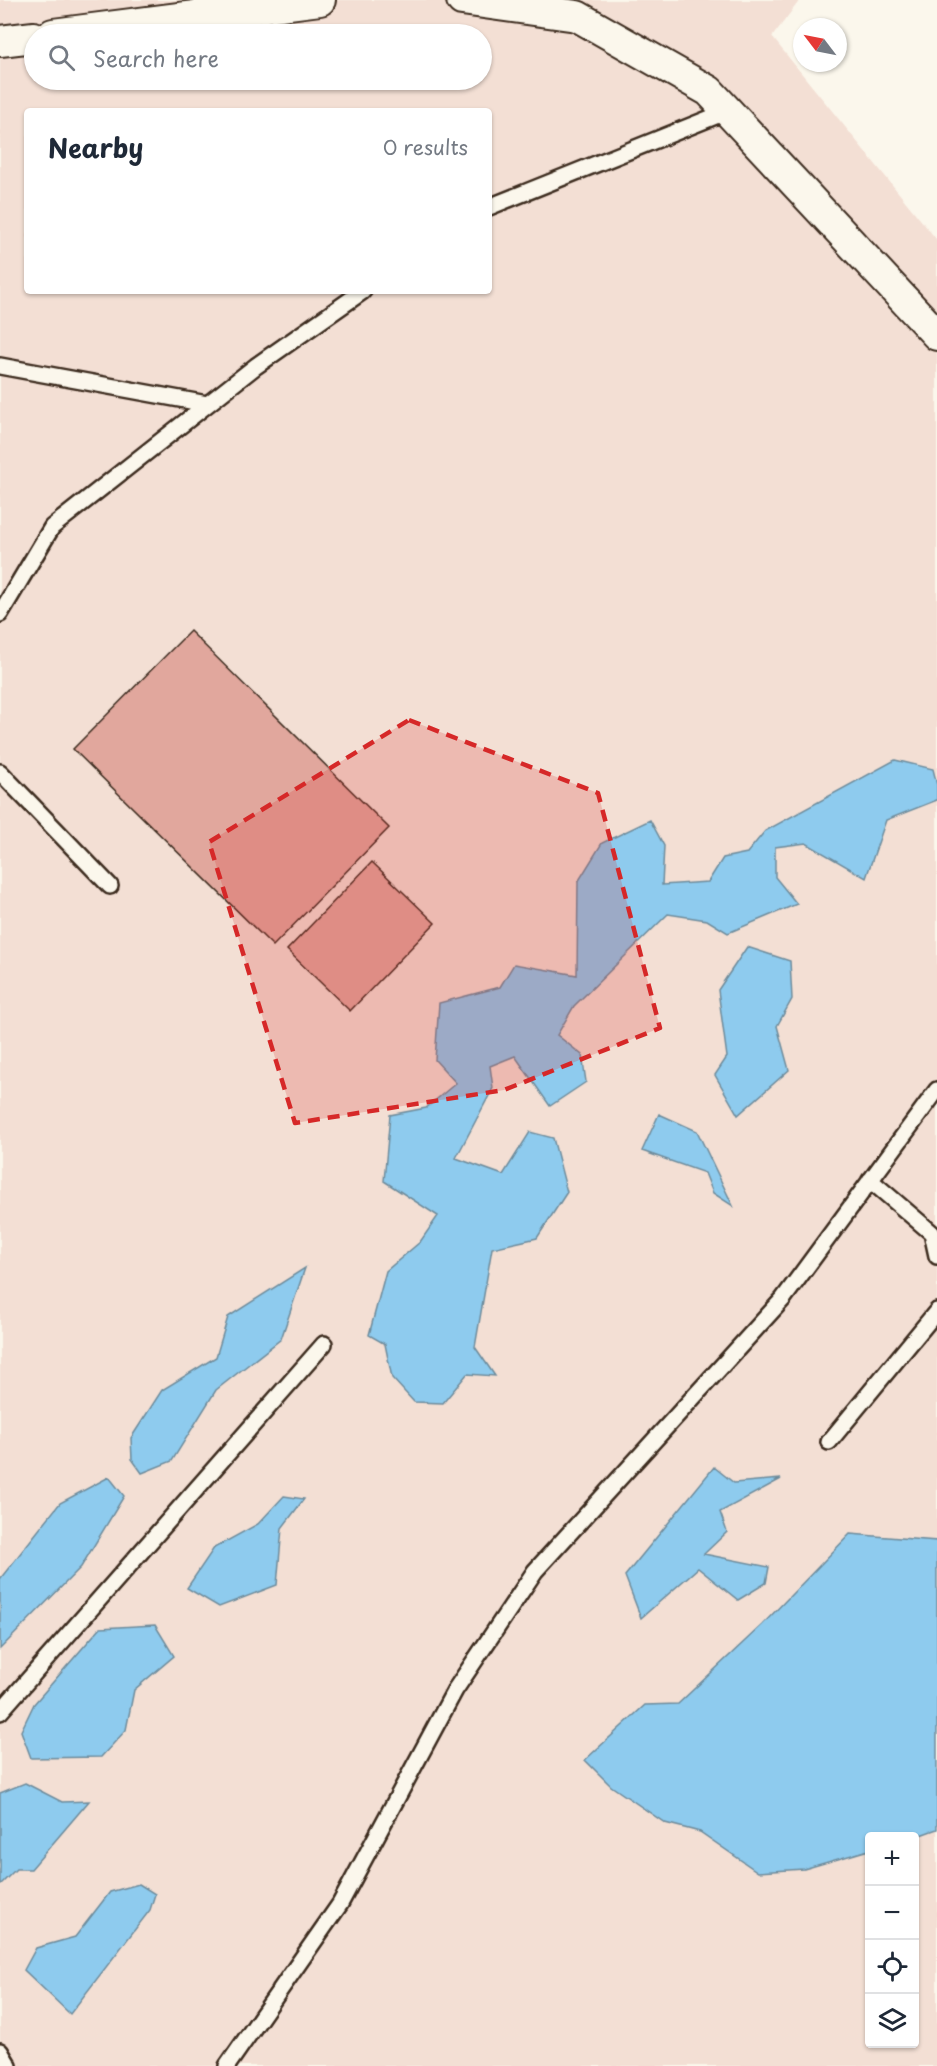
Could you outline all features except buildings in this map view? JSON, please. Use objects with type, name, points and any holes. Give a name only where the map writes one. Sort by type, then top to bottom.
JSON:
[{"type":"street","points":[[132,24],[320,0]]},
{"type":"street","points":[[462,0],[577,8],[709,91],[937,335]]},
{"type":"street","points":[[0,41],[24,38]]},
{"type":"lane","points":[[492,206],[728,111]]},
{"type":"lane","points":[[0,614],[52,527],[256,366],[359,294]]},
{"type":"lane","points":[[0,366],[207,404]]},
{"type":"lane","points":[[0,772],[110,886]]},
{"type":"lane","points":[[227,2066],[340,1904],[455,1690],[535,1570],[783,1299],[937,1090]]},
{"type":"lane","points":[[870,1180],[932,1233],[937,1256]]},
{"type":"lane","points":[[828,1442],[937,1311]]},
{"type":"lane","points":[[0,1712],[324,1344]]},
{"type":"lane","points":[[0,2051],[9,2066]]},
{"type":"highlighted area","points":[[409,720],[598,793],[660,1028],[504,1090],[295,1123],[209,842]]},
{"type":"shaded area","points":[[0,0],[800,0],[772,37],[793,63],[793,72],[800,72],[937,240],[937,2066],[0,2066]]},
{"type":"water","points":[[895,760],[933,769],[937,785],[937,800],[886,820],[866,878],[806,843],[775,847],[775,877],[797,904],[728,933],[707,920],[668,914],[574,1006],[557,1035],[582,1055],[586,1082],[550,1106],[515,1056],[490,1066],[493,1088],[456,1158],[503,1175],[530,1132],[553,1138],[567,1192],[537,1238],[492,1248],[475,1347],[495,1376],[467,1374],[443,1403],[414,1402],[392,1378],[385,1344],[369,1335],[386,1271],[420,1242],[438,1216],[384,1181],[390,1115],[426,1108],[456,1083],[435,1060],[439,1003],[500,987],[514,964],[577,975],[578,882],[602,843],[650,820],[664,846],[662,885],[708,882],[723,858],[747,853],[765,831]]},
{"type":"water","points":[[747,947],[790,961],[792,999],[777,1026],[789,1070],[738,1115],[715,1075],[727,1057],[718,990]]},
{"type":"water","points":[[659,1114],[697,1131],[733,1206],[713,1193],[705,1173],[642,1151]]},
{"type":"water","points":[[305,1268],[281,1339],[216,1390],[172,1461],[142,1473],[132,1459],[131,1438],[162,1390],[216,1357],[228,1317]]},
{"type":"water","points":[[714,1467],[734,1483],[781,1479],[720,1512],[727,1532],[704,1554],[769,1567],[766,1583],[738,1600],[698,1568],[641,1618],[625,1576]]},
{"type":"water","points":[[109,1477],[124,1496],[81,1567],[0,1649],[0,1579],[60,1503]]},
{"type":"water","points":[[284,1496],[304,1499],[282,1528],[277,1585],[219,1607],[187,1588],[214,1548],[258,1524]]},
{"type":"water","points":[[850,1534],[937,1541],[937,1829],[919,1836],[919,1832],[865,1832],[865,1851],[804,1869],[758,1872],[700,1832],[665,1823],[611,1786],[585,1760],[645,1705],[678,1704],[762,1625]]},
{"type":"water","points":[[155,1625],[174,1656],[134,1690],[126,1730],[101,1757],[31,1758],[21,1731],[34,1704],[100,1628]]},
{"type":"water","points":[[25,1783],[62,1802],[89,1801],[31,1869],[16,1869],[0,1885],[0,1793]]},
{"type":"water","points":[[139,1884],[155,1894],[150,1910],[70,2014],[24,1970],[36,1948],[75,1937],[110,1892]]}]
